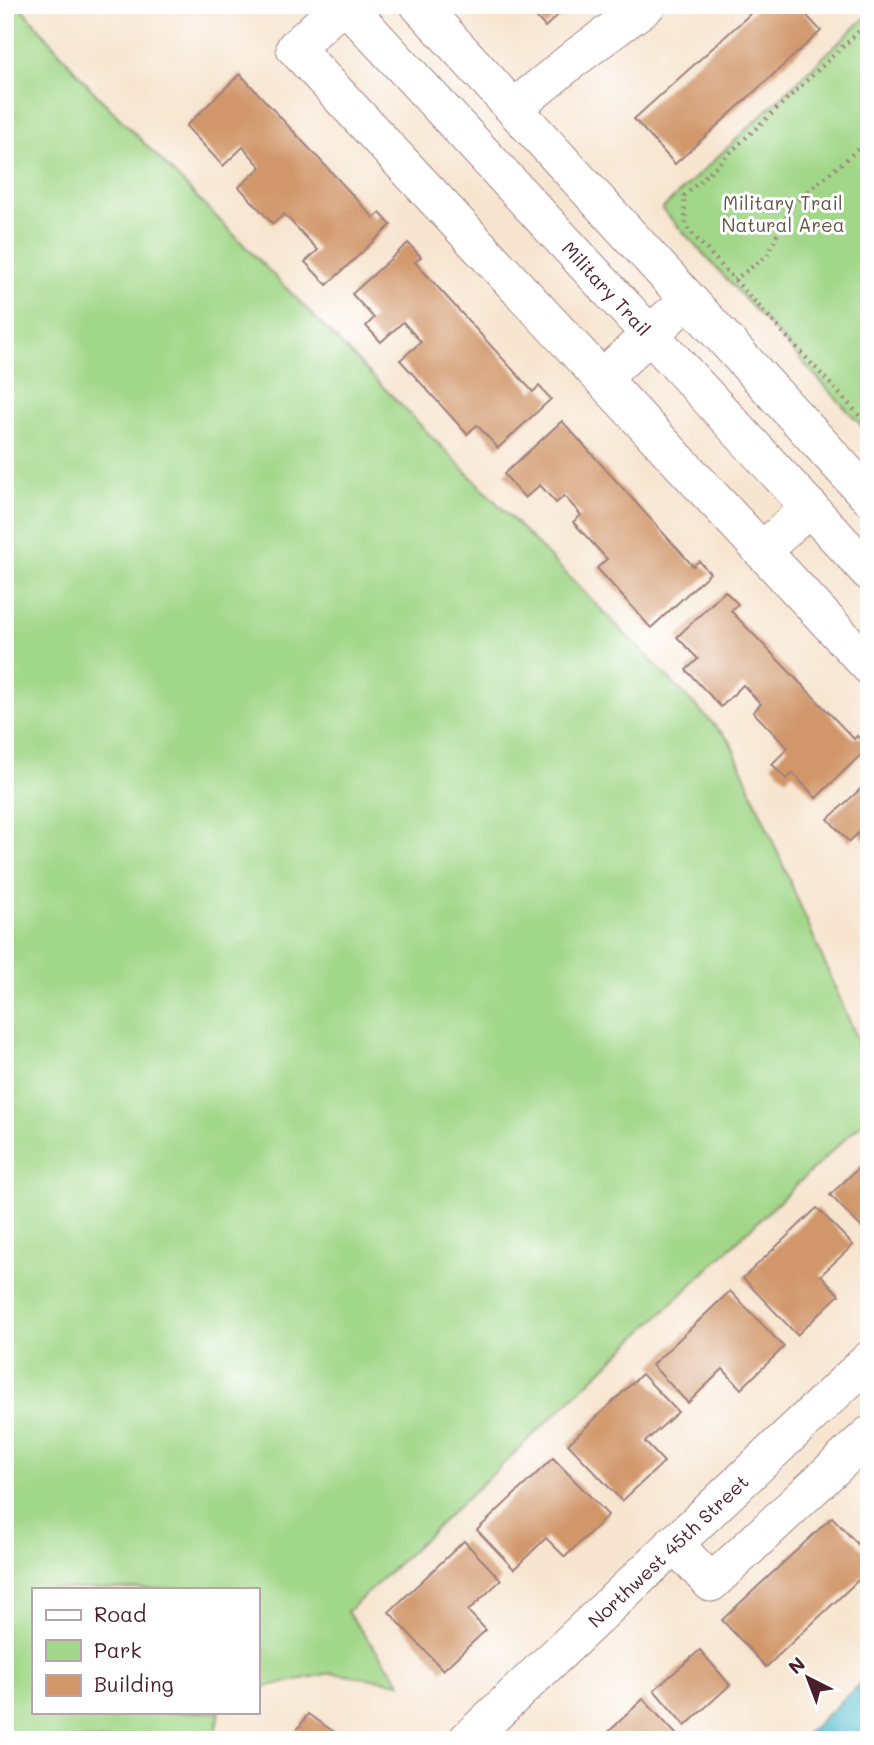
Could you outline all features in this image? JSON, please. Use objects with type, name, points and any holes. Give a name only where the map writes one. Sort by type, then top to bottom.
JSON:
[{"type":"street","name":"Military Trail","points":[[344,5],[869,572]]},
{"type":"street","points":[[344,5],[295,48],[869,666]]},
{"type":"street","points":[[419,5],[869,497]]},
{"type":"street","points":[[523,118],[558,103],[634,15]]},
{"type":"street","points":[[602,378],[688,300]]},
{"type":"street","points":[[762,551],[810,507]]},
{"type":"street","name":"Northwest 45th Street","points":[[467,1740],[869,1360]]},
{"type":"street","points":[[674,1544],[711,1583],[869,1435]]},
{"type":"path","points":[[869,22],[684,196],[686,227],[869,426]]},
{"type":"path","points":[[734,280],[768,256],[791,206],[869,139]]},
{"type":"green space","points":[[5,5],[19,5],[92,90],[730,741],[869,1067],[869,1116],[347,1612],[401,1683],[331,1673],[259,1688],[259,1588],[32,1588],[32,1714],[220,1714],[213,1740],[5,1740]]},
{"type":"green space","name":"Military Trail Natural Area","points":[[869,14],[869,434],[662,209]]},
{"type":"water","points":[[869,1675],[869,1740],[800,1740]]},
{"type":"building","points":[[526,5],[569,5],[545,27]]},
{"type":"building","points":[[760,5],[797,5],[821,31],[675,164],[634,119]]},
{"type":"building","points":[[240,74],[374,218],[380,213],[391,225],[327,285],[305,262],[318,250],[284,214],[273,224],[239,187],[261,167],[243,147],[223,166],[186,126]]},
{"type":"building","points":[[408,243],[421,257],[415,262],[533,392],[539,386],[551,399],[498,448],[477,425],[467,434],[400,360],[421,342],[403,322],[381,342],[366,326],[374,318],[352,294]]},
{"type":"building","points":[[562,421],[693,566],[699,561],[710,573],[651,628],[597,568],[607,559],[573,522],[581,515],[564,496],[556,503],[540,485],[525,498],[504,474]]},
{"type":"building","points":[[725,591],[738,604],[731,611],[854,739],[857,736],[869,747],[816,798],[793,773],[786,779],[772,764],[788,748],[753,712],[761,704],[743,685],[721,707],[686,670],[698,659],[677,637]]},
{"type":"building","points":[[869,781],[869,844],[858,833],[849,842],[828,819]]},
{"type":"building","points":[[869,1158],[869,1231],[867,1233],[830,1195]]},
{"type":"building","points":[[817,1208],[853,1245],[821,1275],[839,1295],[797,1335],[743,1278]]},
{"type":"building","points":[[730,1291],[784,1347],[741,1389],[723,1369],[688,1403],[652,1365]]},
{"type":"building","points":[[642,1374],[678,1412],[645,1442],[664,1462],[622,1501],[568,1444]]},
{"type":"building","points":[[553,1458],[608,1515],[565,1557],[546,1538],[514,1569],[477,1530]]},
{"type":"building","points":[[832,1517],[869,1556],[869,1570],[766,1667],[722,1620]]},
{"type":"building","points":[[464,1541],[501,1580],[468,1611],[486,1630],[443,1670],[389,1612]]},
{"type":"building","points":[[700,1650],[730,1685],[685,1726],[654,1690]]},
{"type":"building","points":[[643,1699],[676,1734],[670,1740],[600,1740]]},
{"type":"building","points":[[308,1714],[346,1740],[290,1740]]}]
